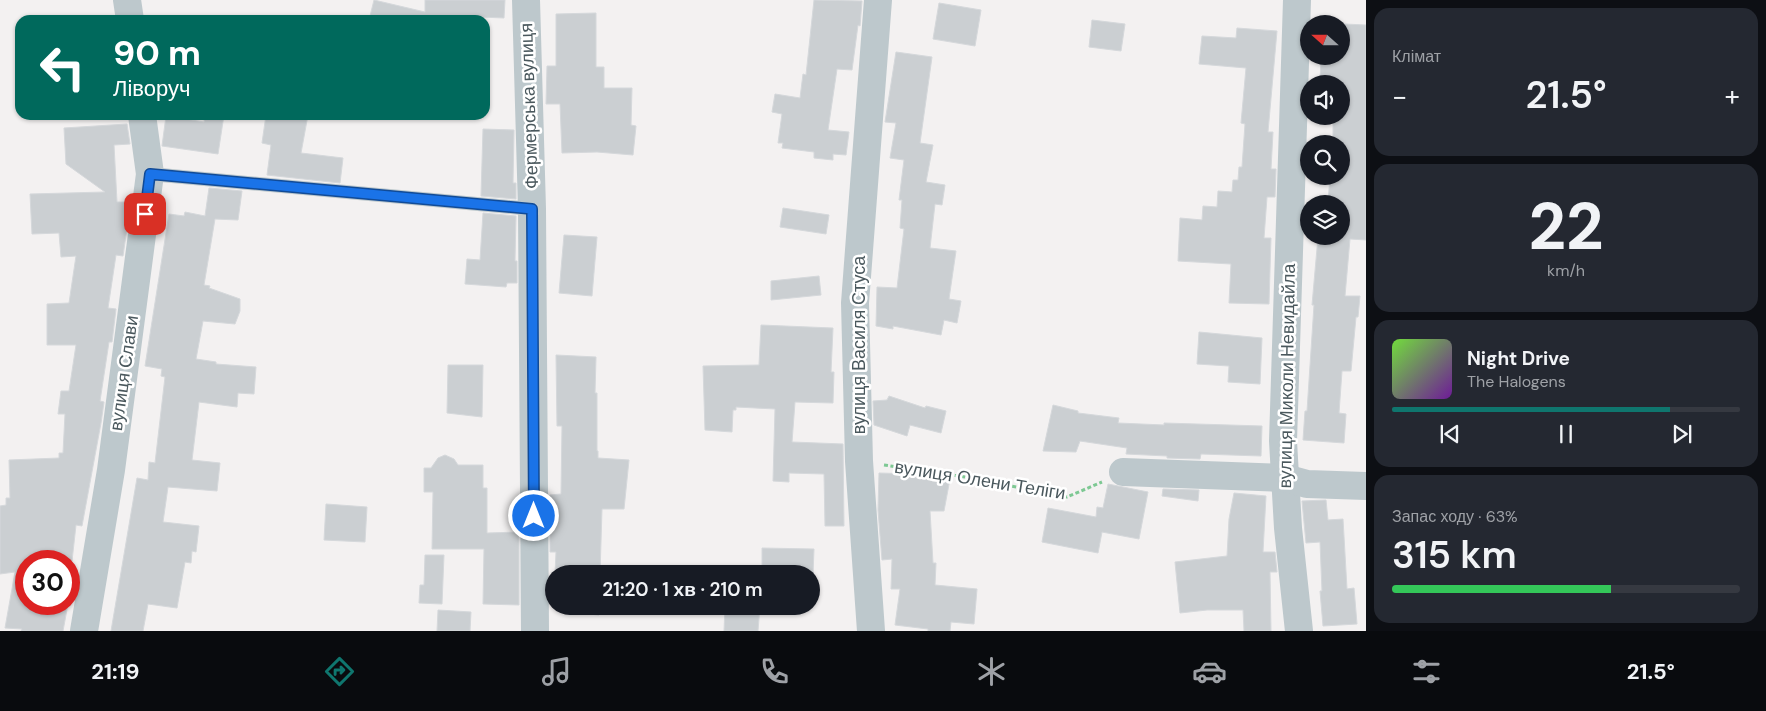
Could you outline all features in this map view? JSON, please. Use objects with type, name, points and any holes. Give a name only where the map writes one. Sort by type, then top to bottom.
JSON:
[{"type":"street","points":[[127,0],[129,15]]},
{"type":"street","name":"Фермерська вулиця","points":[[526,0],[532,209],[535,631]]},
{"type":"street","name":"вулиця Василя Стуса","points":[[871,631],[859,461],[855,302],[878,0]]},
{"type":"street","name":"вулиця Миколи Невидайла","points":[[1296,0],[1283,441],[1288,528],[1299,631]]},
{"type":"street","name":"вулиця Слави","points":[[84,631],[111,470],[150,174],[143,120]]},
{"type":"street","points":[[1123,472],[1284,478],[1307,484],[1366,486]]},
{"type":"lane","points":[[150,174],[532,209]]},
{"type":"path","name":"вулиця Олени Теліги","points":[[859,461],[965,477],[1068,497],[1123,472]]},
{"type":"building","points":[[374,0],[425,12],[425,0],[505,0],[504,18],[490,17],[490,15],[370,15]]},
{"type":"building","points":[[814,0],[862,1],[860,26],[858,25],[852,70],[837,69],[828,130],[849,132],[846,155],[833,154],[833,160],[814,158],[814,152],[782,148],[783,143],[778,143],[782,114],[772,112],[775,94],[800,98],[803,74],[806,75]]},
{"type":"building","points":[[939,3],[981,10],[975,46],[933,39]]},
{"type":"building","points":[[596,13],[596,67],[604,67],[604,88],[632,88],[631,125],[636,126],[633,155],[597,152],[562,153],[560,104],[546,104],[547,66],[556,66],[556,14]]},
{"type":"building","points":[[1092,20],[1125,24],[1121,51],[1089,47]]},
{"type":"building","points":[[1350,24],[1366,25],[1366,240],[1350,239],[1350,195],[1329,195],[1329,185],[1350,185],[1350,135],[1333,135],[1333,125],[1350,125],[1350,75],[1320,75],[1321,65],[1350,65]]},
{"type":"building","points":[[1237,28],[1277,31],[1268,132],[1273,132],[1271,169],[1276,169],[1275,197],[1267,197],[1264,238],[1271,238],[1269,304],[1229,303],[1231,264],[1178,261],[1180,218],[1202,220],[1203,206],[1217,207],[1218,191],[1232,192],[1233,180],[1238,180],[1239,167],[1242,167],[1245,124],[1241,123],[1246,68],[1199,64],[1202,36],[1236,38]]},
{"type":"building","points":[[896,52],[932,57],[920,143],[933,145],[926,182],[945,185],[942,205],[935,204],[930,248],[956,251],[949,299],[961,301],[957,323],[944,320],[941,335],[893,326],[893,329],[876,326],[877,287],[897,288],[904,229],[900,228],[902,200],[899,200],[904,160],[890,158],[896,123],[885,122]]},
{"type":"building","points":[[165,120],[204,122],[204,120],[223,120],[218,154],[162,146]]},
{"type":"building","points":[[265,120],[307,120],[301,153],[343,158],[340,183],[267,175],[271,145],[262,143]]},
{"type":"building","points":[[127,124],[130,144],[114,145],[117,202],[127,202],[127,207],[130,207],[123,256],[116,255],[108,308],[116,309],[112,342],[109,342],[100,401],[104,402],[101,423],[82,526],[76,525],[73,550],[15,550],[15,572],[0,574],[0,506],[6,505],[6,498],[10,498],[9,460],[59,458],[59,453],[63,453],[65,414],[58,414],[61,391],[69,391],[76,345],[47,345],[47,304],[69,303],[76,256],[61,257],[59,233],[32,234],[30,194],[105,192],[66,164],[64,128]]},
{"type":"building","points":[[483,129],[514,130],[513,183],[516,183],[516,199],[481,196]]},
{"type":"building","points":[[209,188],[242,191],[238,220],[215,219],[204,285],[240,299],[240,311],[235,324],[203,321],[196,359],[216,362],[216,364],[256,367],[254,394],[238,393],[237,407],[199,402],[192,460],[220,463],[217,491],[168,487],[163,522],[199,526],[196,552],[192,551],[191,563],[185,562],[177,608],[148,604],[143,631],[111,631],[137,478],[148,480],[149,462],[155,463],[165,377],[161,376],[162,369],[145,366],[169,214],[184,216],[185,212],[205,216]]},
{"type":"building","points":[[783,208],[829,215],[826,234],[780,227]]},
{"type":"building","points":[[483,213],[516,216],[515,261],[517,261],[517,283],[507,283],[506,287],[465,284],[467,259],[480,260]]},
{"type":"building","points":[[564,235],[597,237],[592,296],[559,293]]},
{"type":"building","points":[[1317,245],[1349,245],[1345,296],[1360,296],[1351,371],[1342,371],[1339,413],[1346,414],[1344,443],[1303,440],[1305,411],[1307,411],[1314,305],[1312,305]]},
{"type":"building","points":[[819,276],[821,295],[771,300],[771,281]]},
{"type":"building","points":[[761,325],[833,328],[831,372],[834,372],[833,403],[795,402],[792,442],[843,444],[844,526],[825,526],[824,474],[789,473],[789,482],[773,481],[775,409],[736,407],[736,410],[733,410],[732,432],[705,430],[703,366],[759,365]]},
{"type":"building","points":[[1199,332],[1262,338],[1260,384],[1228,382],[1229,366],[1197,364]]},
{"type":"building","points":[[556,355],[596,357],[595,393],[597,393],[598,458],[629,460],[624,509],[602,509],[600,565],[555,565],[556,552],[550,552],[550,495],[561,494],[562,426],[557,426]]},
{"type":"building","points":[[448,365],[483,365],[482,417],[447,413]]},
{"type":"building","points":[[889,396],[925,408],[926,406],[946,411],[941,433],[910,425],[907,436],[874,425],[873,401],[887,400]]},
{"type":"building","points":[[1053,405],[1078,411],[1078,413],[1119,418],[1118,423],[1262,426],[1261,456],[1201,454],[1200,459],[1167,458],[1167,456],[1126,454],[1127,448],[1080,441],[1076,452],[1043,451]]},
{"type":"building","points":[[445,455],[454,459],[458,465],[483,465],[483,488],[487,488],[487,533],[519,532],[519,605],[483,604],[484,549],[432,549],[433,492],[424,492],[424,468],[431,468],[438,458]]},
{"type":"building","points":[[915,472],[950,479],[944,511],[930,511],[933,563],[936,563],[935,585],[977,589],[974,624],[951,622],[950,631],[928,631],[928,629],[895,625],[900,589],[891,589],[892,559],[882,560],[878,510],[879,473],[914,474]]},
{"type":"building","points":[[1108,484],[1148,492],[1139,539],[1102,532],[1098,553],[1042,542],[1048,508],[1096,517],[1097,507],[1103,508]]},
{"type":"building","points":[[1163,489],[1199,490],[1198,501],[1162,496]]},
{"type":"building","points":[[1234,493],[1266,496],[1263,552],[1275,552],[1277,572],[1270,572],[1271,631],[1244,631],[1243,610],[1207,610],[1180,613],[1175,562],[1227,556],[1229,519]]},
{"type":"building","points":[[1326,500],[1328,520],[1343,519],[1347,589],[1354,588],[1357,624],[1323,626],[1320,591],[1322,591],[1320,542],[1306,543],[1302,501]]},
{"type":"building","points":[[326,504],[367,507],[365,542],[324,540]]},
{"type":"building","points":[[762,548],[814,549],[813,565],[762,565]]},
{"type":"building","points":[[425,555],[444,555],[442,604],[419,603],[420,585],[424,585]]},
{"type":"building","points":[[15,572],[15,615],[66,615],[63,631],[21,631],[22,629],[5,628]]},
{"type":"building","points":[[438,610],[471,612],[470,631],[437,631]]},
{"type":"building","points":[[725,615],[759,615],[758,631],[724,631]]},
{"type":"route","points":[[145,214],[150,174],[532,209],[534,516]]}]
